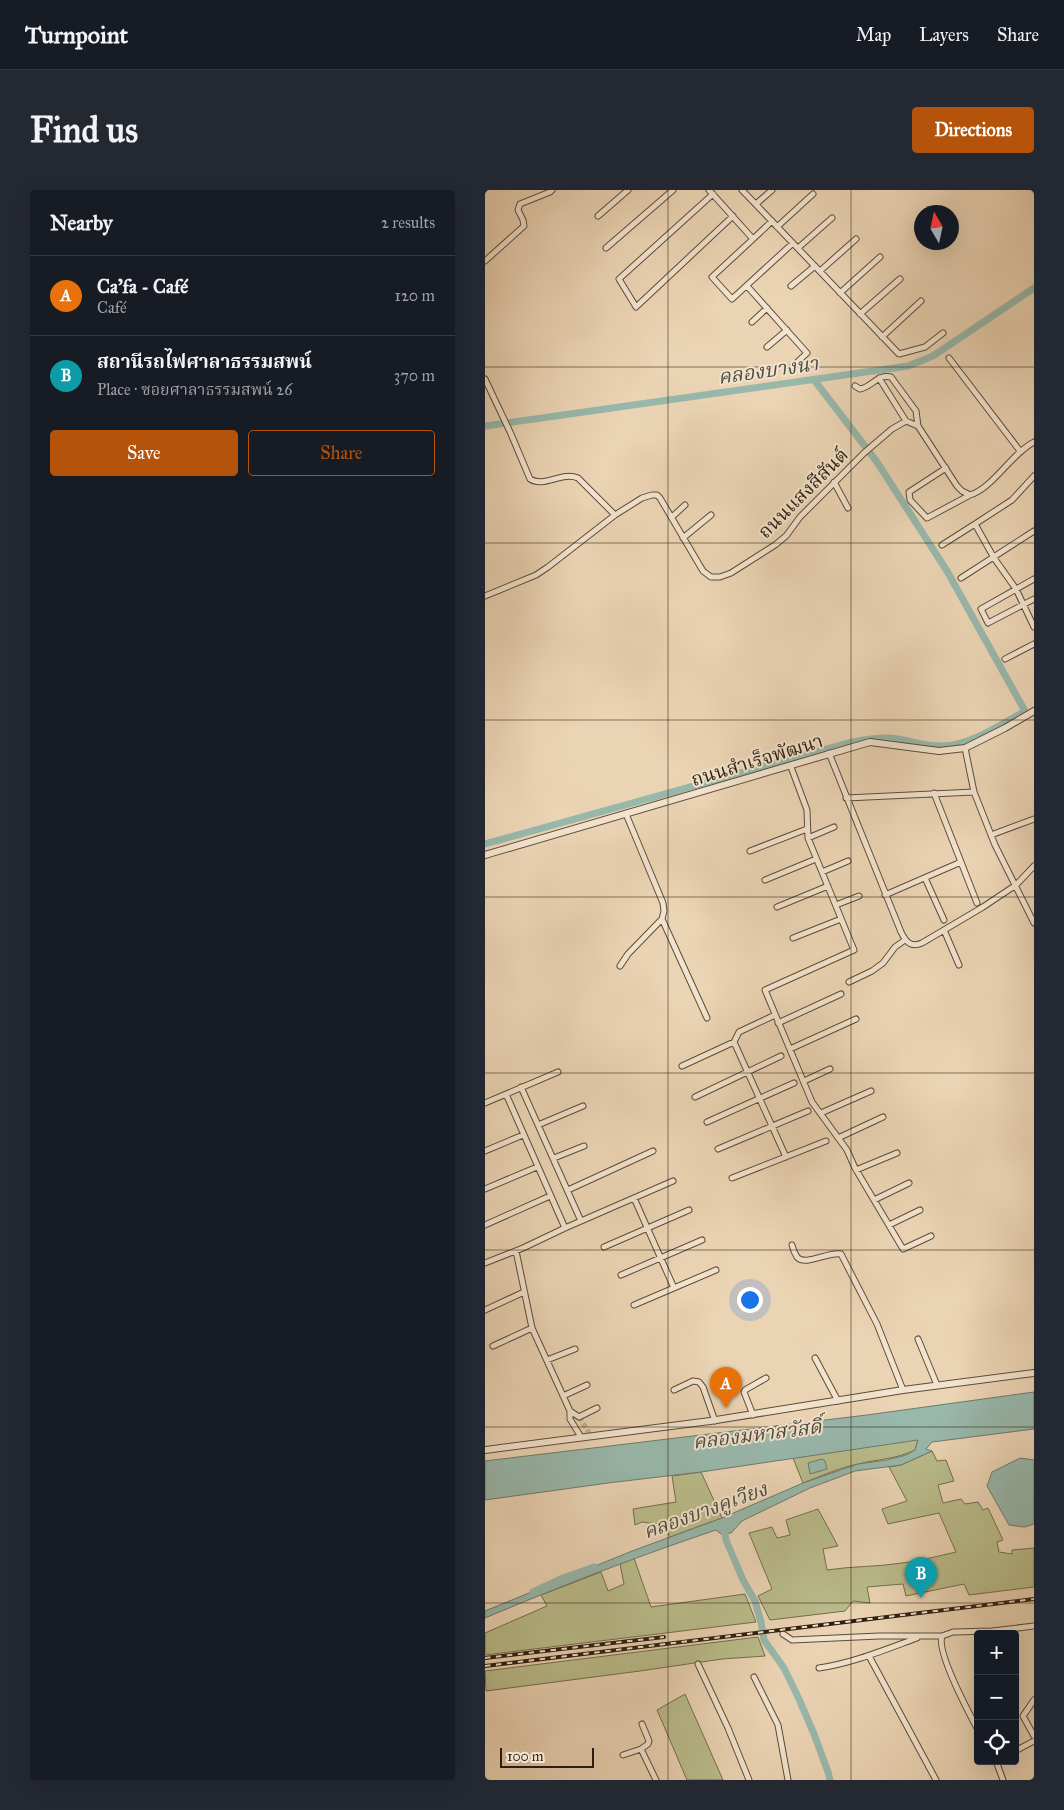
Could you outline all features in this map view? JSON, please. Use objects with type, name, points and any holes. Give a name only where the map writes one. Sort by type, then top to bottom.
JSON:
[{"type":"street","points":[[485,261],[524,226],[518,210],[520,204],[552,190]]},
{"type":"street","points":[[598,216],[627,190]]},
{"type":"street","points":[[606,248],[673,190]]},
{"type":"street","points":[[742,190],[899,354],[925,347],[943,333]]},
{"type":"street","points":[[756,204],[772,190]]},
{"type":"street","points":[[733,216],[636,307],[619,279],[711,192],[733,216],[753,239]]},
{"type":"street","points":[[777,227],[813,194]]},
{"type":"street","points":[[798,248],[832,218]]},
{"type":"street","points":[[772,221],[712,277],[732,299],[793,243]]},
{"type":"street","points":[[819,271],[856,239]]},
{"type":"street","points":[[840,293],[881,257]]},
{"type":"street","points":[[791,286],[815,266]]},
{"type":"street","points":[[860,314],[900,279]]},
{"type":"street","points":[[747,286],[807,353],[791,368]]},
{"type":"street","points":[[882,337],[921,301]]},
{"type":"street","points":[[752,322],[767,308]]},
{"type":"street","points":[[767,347],[787,330]]},
{"type":"street","points":[[949,358],[1021,451]]},
{"type":"street","points":[[855,386],[860,389],[869,387],[879,378],[891,377],[916,411],[918,426],[957,486],[970,495]]},
{"type":"street","points":[[485,378],[530,479],[534,482],[541,482],[567,476],[578,478],[615,515]]},
{"type":"street","points":[[879,378],[906,421],[918,426]]},
{"type":"street","name":"ถนนแสงสีสันต์","points":[[485,596],[542,571],[615,515],[652,494],[660,498],[703,572],[711,577],[720,577],[731,573],[787,536],[799,517],[864,453],[891,429],[906,421]]},
{"type":"street","points":[[946,468],[908,494],[927,518],[981,490],[1021,451],[1034,442]]},
{"type":"street","points":[[942,545],[1012,500],[1034,476]]},
{"type":"street","points":[[835,482],[847,508]]},
{"type":"street","points":[[672,517],[685,505]]},
{"type":"street","points":[[683,538],[711,515]]},
{"type":"street","points":[[975,524],[994,558],[1017,589],[1034,627]]},
{"type":"street","points":[[961,578],[1034,531]]},
{"type":"street","points":[[1034,579],[981,609],[988,623],[1034,599]]},
{"type":"street","points":[[1005,659],[1034,644]]},
{"type":"street","name":"ถนนสำเร็จพัฒนา","points":[[485,855],[791,767],[829,753],[870,742],[939,751],[965,748],[1034,711]]},
{"type":"street","points":[[965,748],[974,792],[991,835],[1034,923]]},
{"type":"street","points":[[829,753],[885,895],[905,940],[911,945],[916,946],[1016,885],[1034,866]]},
{"type":"street","points":[[791,767],[807,810],[808,838],[854,950],[765,990],[813,1102],[847,1150],[903,1249],[931,1236]]},
{"type":"street","points":[[846,798],[974,792]]},
{"type":"street","points":[[934,793],[977,903]]},
{"type":"street","points":[[620,966],[628,954],[662,919],[664,911],[663,904],[626,814]]},
{"type":"street","points":[[991,835],[1034,819]]},
{"type":"street","points":[[808,838],[834,827]]},
{"type":"street","points":[[750,851],[807,829]]},
{"type":"street","points":[[765,880],[817,858]]},
{"type":"street","points":[[822,872],[848,860]]},
{"type":"street","points":[[885,895],[961,862]]},
{"type":"street","points":[[925,878],[944,920]]},
{"type":"street","points":[[777,907],[828,886]]},
{"type":"street","points":[[836,905],[859,896]]},
{"type":"street","points":[[662,919],[707,1018]]},
{"type":"street","points":[[793,938],[841,919]]},
{"type":"street","points":[[944,930],[959,965]]},
{"type":"street","points":[[849,982],[872,971],[883,963],[895,947],[905,940]]},
{"type":"street","points":[[778,1023],[841,994]]},
{"type":"street","points":[[682,1066],[733,1042],[739,1032],[775,1015]]},
{"type":"street","points":[[790,1049],[856,1019]]},
{"type":"street","points":[[733,1042],[786,1157]]},
{"type":"street","points":[[695,1096],[781,1056]]},
{"type":"street","points":[[804,1081],[830,1070]]},
{"type":"street","points":[[485,1103],[558,1072]]},
{"type":"street","points":[[707,1122],[794,1083]]},
{"type":"street","points":[[521,1087],[581,1221]]},
{"type":"street","points":[[821,1113],[871,1092]]},
{"type":"street","points":[[506,1094],[565,1228]]},
{"type":"street","points":[[538,1126],[583,1106]]},
{"type":"street","points":[[718,1148],[808,1111]]},
{"type":"street","points":[[838,1138],[883,1118]]},
{"type":"street","points":[[485,1152],[523,1135]]},
{"type":"street","points":[[732,1178],[826,1141]]},
{"type":"street","points":[[554,1158],[584,1146]]},
{"type":"street","points":[[568,1190],[653,1151]]},
{"type":"street","points":[[857,1170],[897,1153]]},
{"type":"street","points":[[485,1189],[537,1167]]},
{"type":"street","points":[[485,1263],[673,1181]]},
{"type":"street","points":[[874,1200],[909,1183]]},
{"type":"street","points":[[485,1225],[550,1196]]},
{"type":"street","points":[[634,1198],[673,1288]]},
{"type":"street","points":[[604,1248],[689,1210]]},
{"type":"street","points":[[889,1225],[920,1210]]},
{"type":"street","points":[[621,1275],[702,1240]]},
{"type":"street","points":[[791,1245],[797,1258],[801,1260],[814,1260],[833,1253],[841,1254],[877,1324],[903,1390]]},
{"type":"street","points":[[516,1250],[532,1328],[570,1411],[570,1419],[581,1437]]},
{"type":"street","points":[[634,1305],[716,1270]]},
{"type":"street","points":[[485,1310],[524,1292]]},
{"type":"street","points":[[493,1346],[532,1328]]},
{"type":"street","points":[[918,1339],[937,1386]]},
{"type":"street","points":[[547,1360],[575,1348]]},
{"type":"street","points":[[815,1358],[838,1401]]},
{"type":"street","points":[[485,1450],[715,1421],[903,1390],[1034,1373]]},
{"type":"street","points":[[753,1415],[744,1392],[765,1378]]},
{"type":"street","points":[[674,1390],[693,1381],[699,1382],[703,1387],[715,1421]]},
{"type":"street","points":[[563,1396],[587,1385]]},
{"type":"street","points":[[570,1411],[579,1417],[597,1408]]},
{"type":"street","points":[[783,1634],[792,1640],[879,1636],[920,1637],[942,1636],[953,1632],[993,1631],[1034,1626]]},
{"type":"street","points":[[942,1636],[941,1650],[974,1722]]},
{"type":"street","points":[[819,1668],[869,1656],[920,1637]]},
{"type":"street","points":[[869,1656],[936,1780]]},
{"type":"street","points":[[698,1664],[728,1728],[749,1780]]},
{"type":"street","points":[[754,1677],[778,1725],[788,1780]]},
{"type":"street","points":[[1034,1700],[1023,1716],[1034,1736]]},
{"type":"street","points":[[623,1755],[641,1749],[648,1744],[649,1741],[642,1724]]},
{"type":"street","points":[[1019,1750],[1034,1741]]},
{"type":"street","points":[[641,1749],[655,1780]]},
{"type":"street","points":[[997,1765],[1003,1780]]},
{"type":"green space","points":[[918,1439],[915,1450],[908,1453],[830,1472],[803,1483],[793,1458]]},
{"type":"green space","points":[[932,1451],[937,1461],[946,1460],[954,1481],[938,1485],[943,1503],[961,1499],[965,1504],[978,1502],[983,1510],[988,1508],[1003,1540],[997,1542],[999,1552],[1012,1554],[1012,1550],[1034,1548],[1034,1587],[969,1595],[964,1584],[906,1596],[903,1584],[867,1587],[870,1603],[853,1601],[845,1611],[770,1620],[758,1596],[772,1589],[749,1533],[772,1527],[777,1538],[790,1535],[786,1520],[818,1509],[838,1546],[823,1549],[827,1570],[909,1562],[956,1552],[939,1513],[888,1524],[882,1509],[907,1501],[889,1467],[901,1465]]},
{"type":"green space","points":[[701,1472],[722,1518],[670,1537],[664,1525],[642,1522],[635,1525],[633,1509],[676,1502],[672,1476]]},
{"type":"green space","points":[[634,1558],[651,1607],[745,1594],[756,1622],[485,1655],[485,1633],[547,1606],[541,1595],[601,1572],[608,1591],[624,1584],[620,1564]]},
{"type":"green space","points":[[758,1637],[765,1656],[722,1659],[486,1691],[485,1671]]},
{"type":"green space","points":[[685,1694],[723,1780],[687,1780],[657,1710]]},
{"type":"water","name":"คลองมหาสวัสดิ์","points":[[1034,1392],[1034,1429],[932,1442],[926,1449],[932,1451],[901,1465],[855,1471],[810,1488],[742,1521],[731,1533],[721,1534],[716,1530],[687,1540],[542,1594],[485,1618],[485,1611],[632,1551],[722,1518],[803,1483],[858,1464],[906,1455],[915,1450],[918,1440],[701,1472],[485,1500],[485,1461],[867,1415]]},
{"type":"water","points":[[1020,1458],[1034,1460],[1034,1524],[1024,1527],[1009,1525],[987,1486],[992,1472]]},
{"type":"water","points":[[822,1459],[825,1461],[827,1469],[810,1474],[808,1463]]},
{"type":"waterway","name":"คลองบางนา","points":[[485,426],[908,366],[933,356],[1034,288]]},
{"type":"waterway","points":[[485,844],[848,743],[885,738],[934,746],[961,743],[984,734],[1025,711],[947,571],[877,462],[815,381]]},
{"type":"waterway","points":[[723,1524],[726,1540],[743,1580],[755,1601],[764,1640],[784,1668],[799,1699],[830,1780]]},
{"type":"waterway","name":"คลองบางคูเวียง","points":[[533,1592],[563,1578],[594,1567]]},
{"type":"tunnel","points":[[579,1417],[591,1436]]},
{"type":"railway","points":[[485,1666],[1034,1599]]},
{"type":"railway","points":[[485,1658],[664,1637]]},
{"type":"place","name":"Ca’fa - Café","points":[[726,1408]]},
{"type":"place","name":"สถานีรถไฟศาลาธรรมสพน์","points":[[921,1598]]}]
